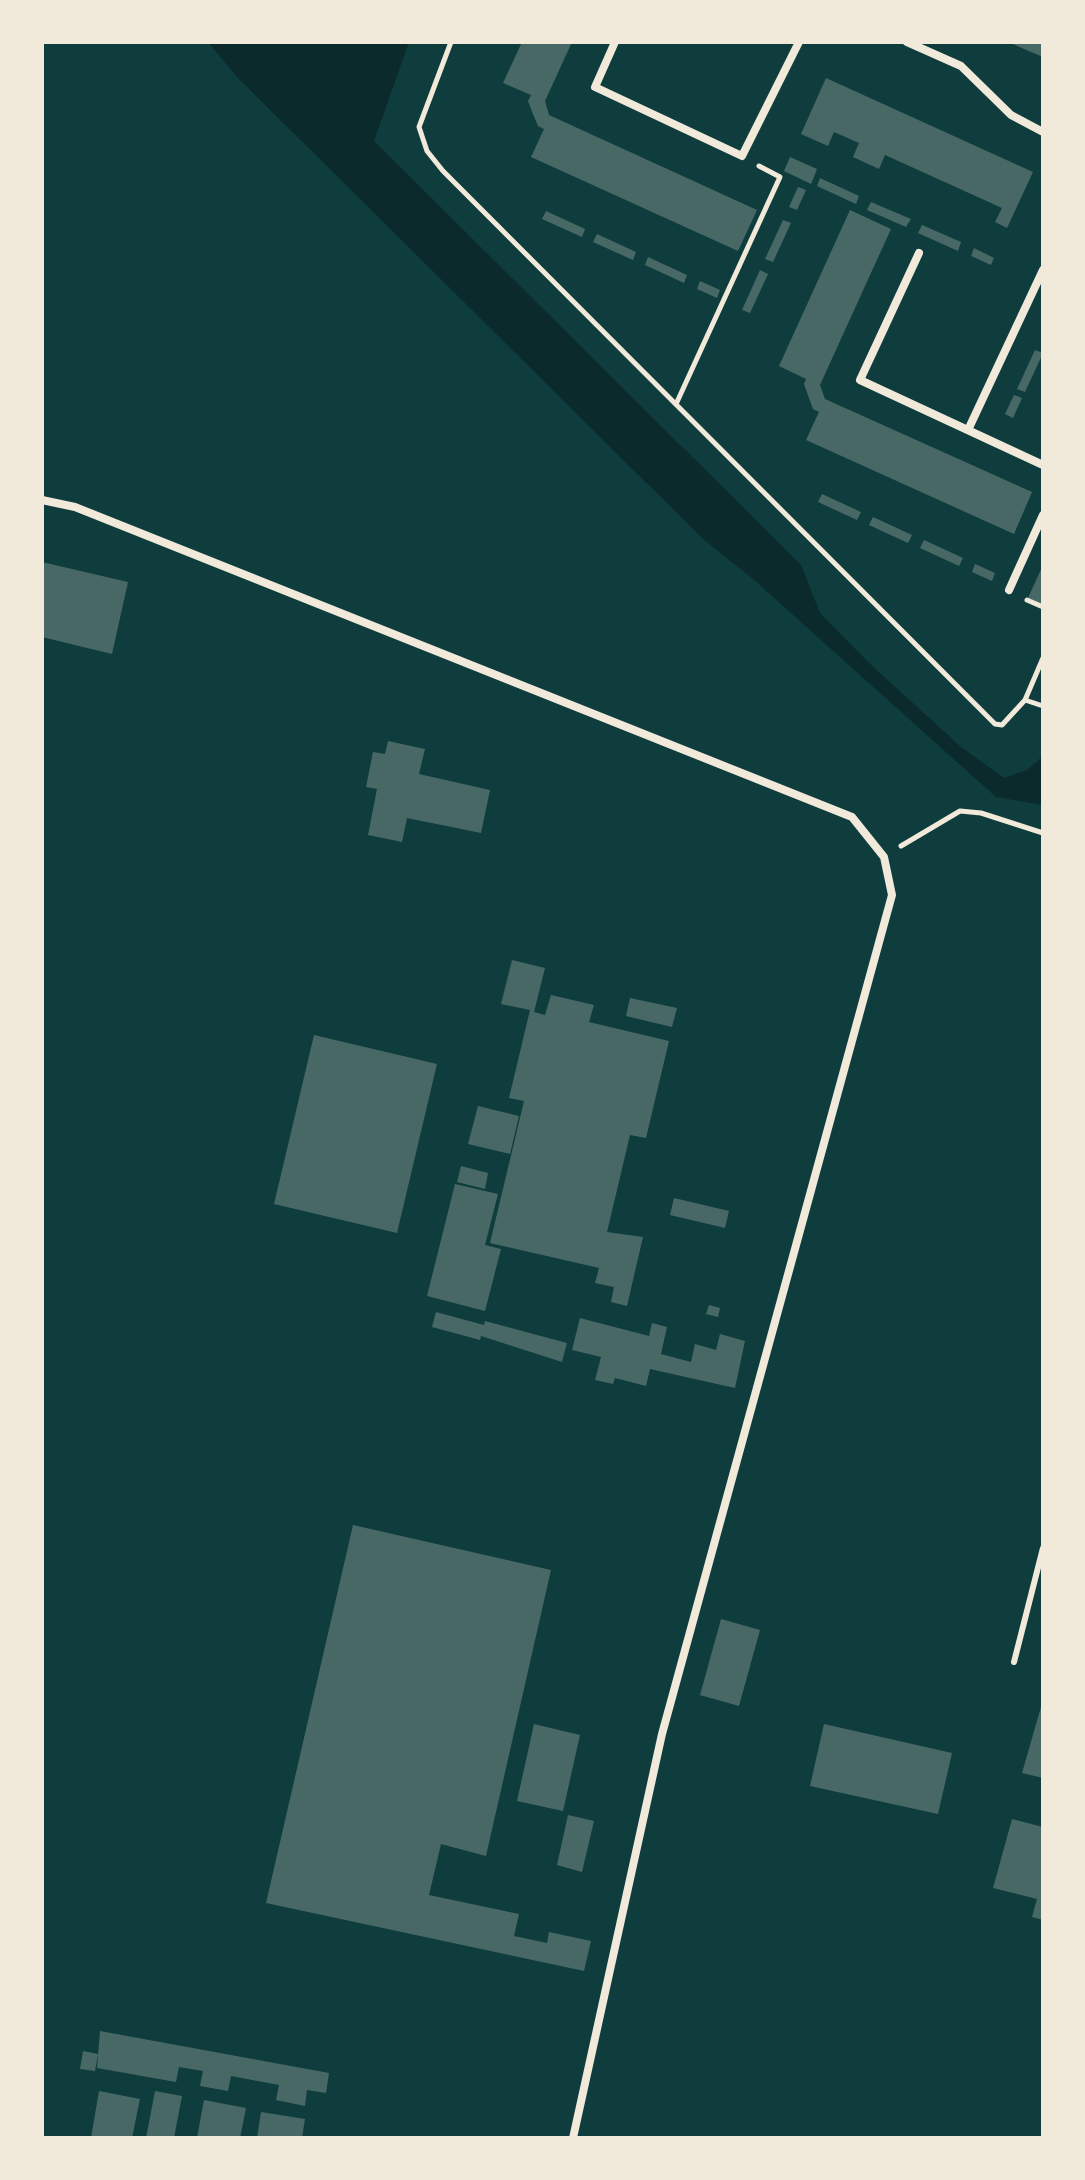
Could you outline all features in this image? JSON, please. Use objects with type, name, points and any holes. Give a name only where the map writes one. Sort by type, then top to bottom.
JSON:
[{"type":"street","points":[[615,42],[595,87],[742,156],[799,42]]},
{"type":"street","points":[[907,42],[961,66],[1011,115],[1043,132]]},
{"type":"street","points":[[919,253],[860,380],[1043,465]]},
{"type":"street","points":[[968,430],[1043,270]]},
{"type":"street","points":[[42,500],[75,507],[852,817],[884,857],[892,895],[662,1734],[573,2138]]},
{"type":"street","points":[[1009,590],[1043,515]]},
{"type":"lane","points":[[1014,1662],[1043,1548]]},
{"type":"path","points":[[451,42],[419,127],[427,151],[995,724],[1002,725],[1025,700],[1043,658]]},
{"type":"path","points":[[677,402],[780,177],[742,156]]},
{"type":"path","points":[[1025,700],[1043,706]]},
{"type":"path","points":[[884,857],[960,811],[981,813],[1043,833]]},
{"type":"water","points":[[208,42],[409,42],[374,141],[801,565],[820,613],[868,662],[961,747],[1004,778],[1027,770],[1043,756],[1043,805],[996,797],[753,579],[703,539],[238,78]]},
{"type":"building","points":[[522,42],[572,42],[545,101],[549,115],[757,210],[738,251],[531,157],[544,129],[538,126],[528,101],[531,95],[503,83]]},
{"type":"building","points":[[1009,42],[1043,42],[1043,57],[1024,49]]},
{"type":"building","points":[[826,78],[1033,172],[1007,228],[995,222],[1002,208],[885,155],[879,169],[853,157],[859,143],[834,132],[828,146],[801,134]]},
{"type":"building","points":[[790,157],[817,169],[811,184],[784,171]]},
{"type":"building","points":[[820,178],[859,196],[856,204],[817,186]]},
{"type":"building","points":[[798,187],[806,190],[797,210],[789,207]]},
{"type":"building","points":[[871,202],[911,219],[906,227],[867,210]]},
{"type":"building","points":[[850,210],[891,229],[820,385],[825,399],[1032,492],[1014,534],[806,440],[819,412],[813,409],[804,384],[806,379],[779,366]]},
{"type":"building","points":[[546,211],[585,229],[582,237],[542,219]]},
{"type":"building","points":[[783,220],[791,223],[773,262],[765,259]]},
{"type":"building","points":[[922,225],[961,242],[958,251],[918,233]]},
{"type":"building","points":[[597,234],[636,252],[633,260],[593,242]]},
{"type":"building","points":[[974,248],[994,258],[991,265],[971,256]]},
{"type":"building","points":[[648,257],[687,275],[684,283],[645,265]]},
{"type":"building","points":[[760,270],[768,274],[750,313],[742,310]]},
{"type":"building","points":[[700,281],[720,290],[717,298],[697,289]]},
{"type":"building","points":[[1035,350],[1043,353],[1025,392],[1017,389]]},
{"type":"building","points":[[1014,395],[1022,398],[1013,418],[1005,414]]},
{"type":"building","points":[[822,494],[861,512],[857,520],[818,502]]},
{"type":"building","points":[[873,517],[912,535],[908,543],[869,525]]},
{"type":"building","points":[[924,540],[963,558],[959,566],[920,548]]},
{"type":"building","points":[[42,562],[128,582],[112,654],[42,637]]},
{"type":"building","points":[[975,564],[995,573],[992,581],[972,572]]},
{"type":"building","points":[[1043,565],[1043,605],[1028,598]]},
{"type":"building","points":[[388,741],[425,749],[419,774],[490,790],[481,833],[407,818],[402,842],[368,835],[377,789],[366,787],[373,752],[385,754]]},
{"type":"building","points":[[512,960],[545,968],[534,1012],[545,1015],[551,995],[594,1005],[589,1022],[669,1041],[646,1138],[630,1135],[607,1232],[643,1237],[627,1306],[611,1302],[614,1287],[595,1283],[599,1268],[490,1243],[524,1101],[509,1098],[530,1010],[501,1004]]},
{"type":"building","points":[[630,998],[677,1008],[672,1027],[626,1016]]},
{"type":"building","points":[[314,1035],[437,1064],[397,1233],[274,1204]]},
{"type":"building","points":[[478,1106],[519,1116],[510,1154],[468,1144]]},
{"type":"building","points":[[461,1166],[488,1173],[485,1189],[457,1182]]},
{"type":"building","points":[[455,1184],[498,1194],[485,1245],[501,1249],[485,1311],[427,1296]]},
{"type":"building","points":[[674,1198],[729,1211],[725,1228],[670,1215]]},
{"type":"building","points":[[709,1305],[720,1308],[718,1317],[706,1314]]},
{"type":"building","points":[[436,1312],[484,1325],[485,1321],[567,1343],[562,1362],[481,1336],[480,1340],[432,1327]]},
{"type":"building","points":[[580,1318],[649,1336],[652,1323],[667,1327],[661,1354],[691,1362],[695,1344],[716,1350],[720,1334],[745,1341],[735,1388],[650,1369],[646,1386],[615,1378],[613,1384],[595,1380],[601,1357],[572,1350]]},
{"type":"building","points":[[353,1525],[551,1570],[486,1856],[441,1844],[429,1895],[519,1914],[514,1936],[547,1943],[549,1932],[591,1941],[584,1971],[266,1903]]},
{"type":"building","points":[[721,1619],[760,1630],[739,1706],[700,1695]]},
{"type":"building","points":[[1043,1700],[1043,1778],[1022,1773]]},
{"type":"building","points":[[534,1724],[580,1735],[563,1811],[517,1801]]},
{"type":"building","points":[[824,1724],[952,1753],[938,1814],[810,1786]]},
{"type":"building","points":[[568,1815],[594,1821],[582,1872],[557,1865]]},
{"type":"building","points":[[1012,1819],[1043,1827],[1043,1920],[1032,1917],[1037,1899],[993,1888]]},
{"type":"building","points":[[100,2031],[329,2073],[326,2093],[307,2090],[305,2106],[276,2100],[279,2085],[231,2076],[228,2091],[200,2086],[203,2071],[179,2067],[176,2082],[97,2068]]},
{"type":"building","points":[[83,2051],[98,2054],[95,2071],[80,2069]]},
{"type":"building","points":[[99,2091],[140,2099],[132,2138],[91,2138]]},
{"type":"building","points":[[155,2091],[182,2096],[174,2138],[146,2138]]},
{"type":"building","points":[[204,2100],[246,2108],[240,2138],[197,2138]]},
{"type":"building","points":[[261,2112],[305,2119],[302,2138],[257,2138]]}]
